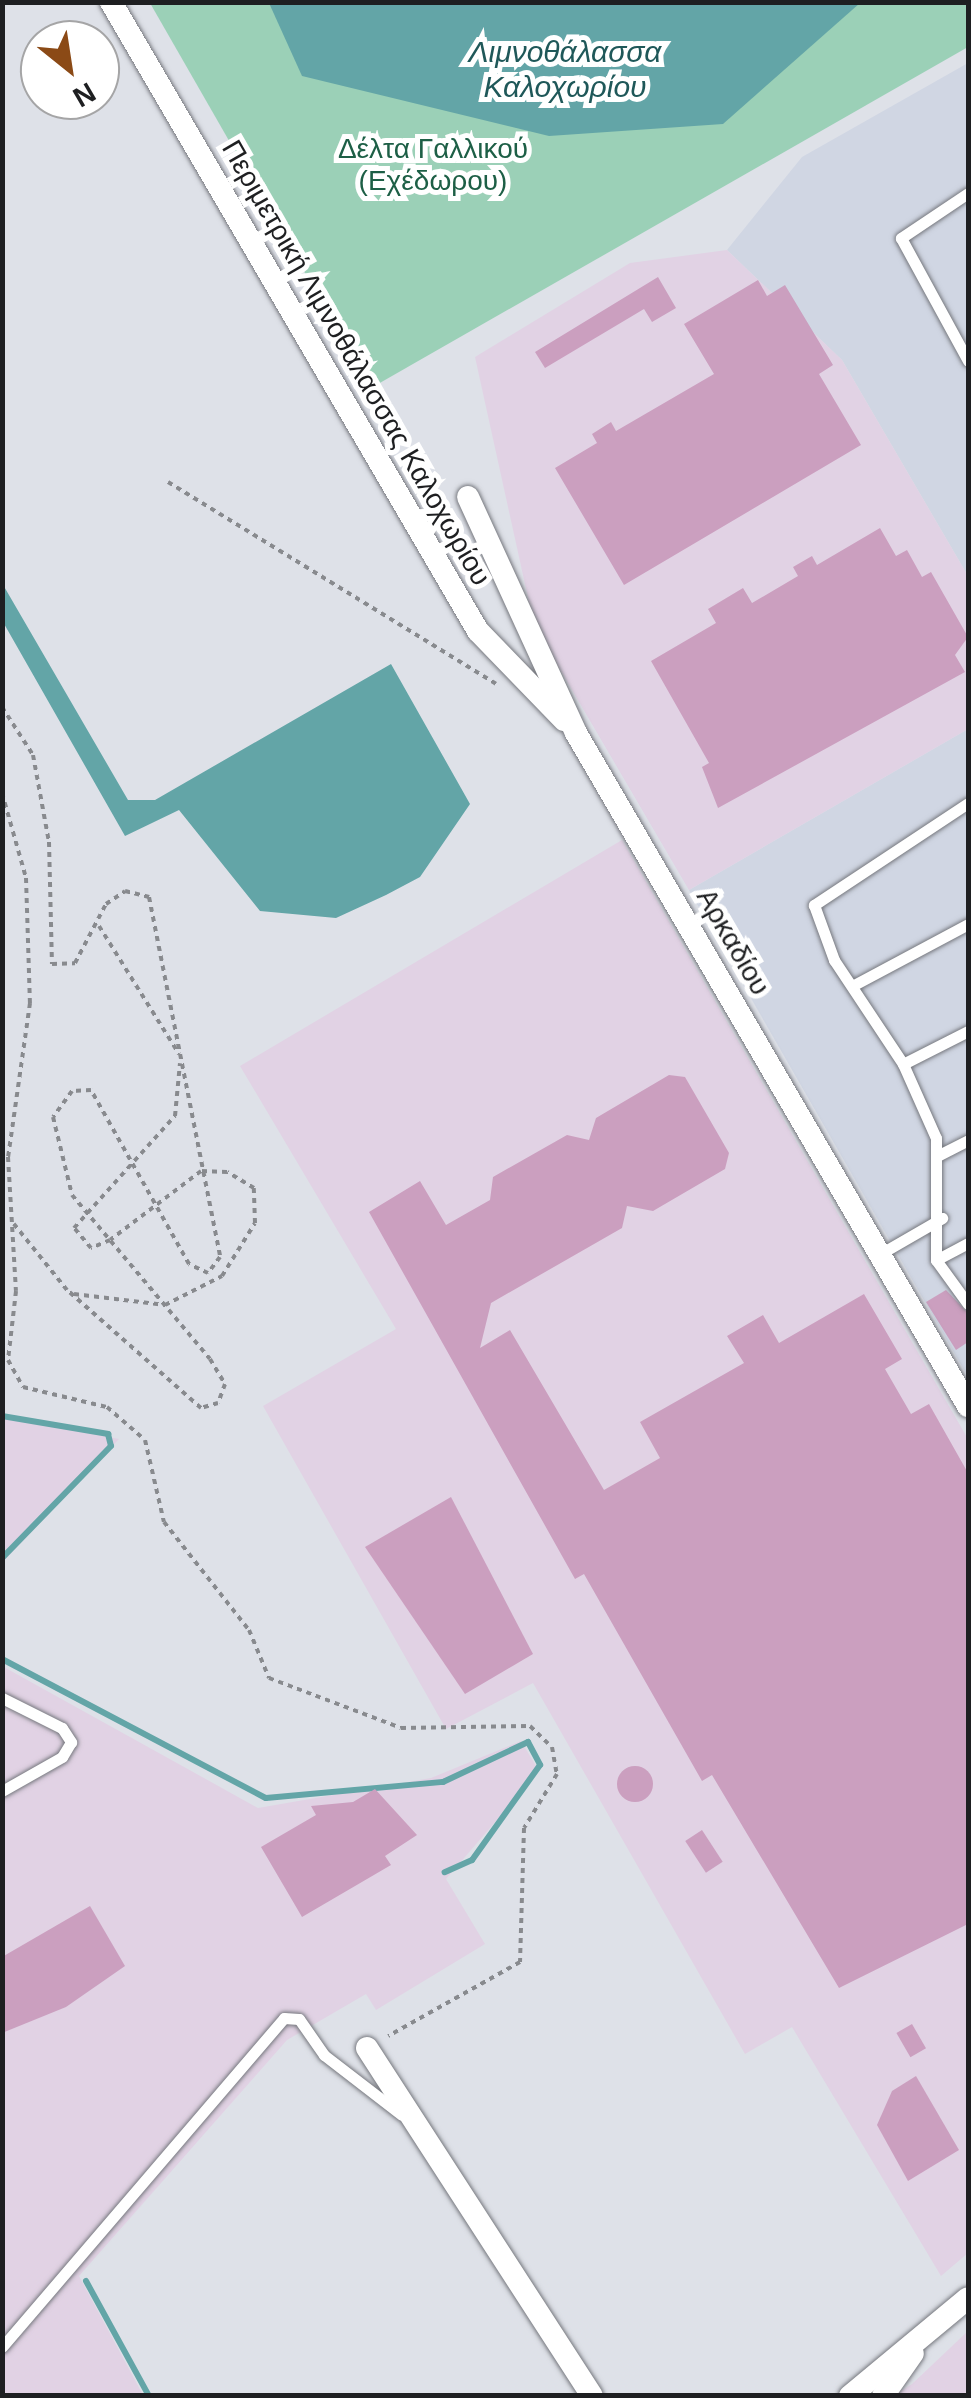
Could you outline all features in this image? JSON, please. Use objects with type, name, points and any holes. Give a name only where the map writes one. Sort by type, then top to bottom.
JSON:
[{"type":"street","name":"Περιμετρική Λιμνοθάλασσας Καλοχωρίου","points":[[111,2],[478,631],[576,734]]},
{"type":"street","name":"Αρκαδίου","points":[[468,497],[576,734],[968,1406]]},
{"type":"street","points":[[366,2048],[592,2396]]},
{"type":"street","points":[[850,2396],[920,2342],[968,2298]]},
{"type":"street","points":[[883,2396],[920,2342]]},
{"type":"lane","points":[[968,193],[901,238],[968,361]]},
{"type":"lane","points":[[968,803],[814,905],[852,986],[903,1064],[937,1156],[942,1218],[936,1260],[968,1304]]},
{"type":"lane","points":[[852,986],[968,924]]},
{"type":"lane","points":[[903,1064],[968,1030]]},
{"type":"lane","points":[[937,1156],[968,1140]]},
{"type":"lane","points":[[880,1254],[942,1218]]},
{"type":"lane","points":[[936,1260],[968,1244]]},
{"type":"lane","points":[[2,1698],[62,1728],[71,1742],[2,1791]]},
{"type":"lane","points":[[2,2348],[284,2018],[300,2019],[324,2055],[417,2127]]},
{"type":"path","points":[[168,482],[508,692]]},
{"type":"path","points":[[2,707],[34,755],[49,842],[52,964],[75,964],[99,926],[106,904],[125,891],[149,897],[220,1257],[208,1273],[190,1264],[91,1090],[72,1090],[53,1117],[84,1208],[225,1384],[218,1403],[201,1408],[66,1290],[12,1220]]},
{"type":"path","points":[[2,793],[26,878],[30,1003],[8,1157],[12,1220],[8,1360],[23,1386],[107,1407],[145,1440],[164,1522],[249,1630],[269,1678],[401,1728],[530,1726],[552,1747],[557,1774],[524,1828],[520,1962],[366,2048]]},
{"type":"path","points":[[66,1290],[165,1305],[222,1276],[255,1223],[254,1188],[227,1172],[201,1171],[110,1240],[90,1248],[74,1228],[84,1208],[132,1164],[175,1116],[180,1056],[99,926]]},
{"type":"shaded area","points":[[968,63],[968,576],[842,360],[727,250],[802,157]]},
{"type":"shaded area","points":[[727,250],[842,360],[968,576],[968,729],[689,890],[534,625],[475,357],[630,263]]},
{"type":"shaded area","points":[[968,729],[968,1377],[689,890]]},
{"type":"shaded area","points":[[622,840],[968,1439],[968,2253],[941,2276],[792,2027],[745,2054],[533,1683],[446,1729],[263,1406],[396,1329],[240,1066]]},
{"type":"shaded area","points":[[2,1416],[119,1439],[3,1562]]},
{"type":"shaded area","points":[[2,1666],[258,1808],[431,1778],[521,1741],[539,1771],[446,1879],[485,1944],[376,2010],[366,1994],[287,2040],[79,2276],[143,2395],[3,2395]]},
{"type":"shaded area","points":[[968,2331],[968,2395],[893,2396],[912,2384]]},
{"type":"green space","name":"Δέλτα Γαλλικού (Εχέδωρου)","points":[[150,3],[968,3],[968,47],[371,388]]},
{"type":"water","name":"Λιμνοθάλασσα Καλοχωρίου","points":[[269,3],[860,3],[723,124],[549,136],[302,76]]},
{"type":"water","points":[[2,583],[128,800],[155,800],[391,664],[470,804],[420,877],[386,895],[336,918],[260,911],[179,810],[125,836],[3,622]]},
{"type":"building","points":[[658,277],[676,308],[652,322],[644,309],[545,368],[535,352]]},
{"type":"building","points":[[758,280],[767,296],[785,285],[833,365],[819,374],[861,445],[624,585],[555,468],[597,443],[592,434],[611,422],[616,431],[714,374],[684,324]]},
{"type":"building","points":[[880,528],[896,556],[907,550],[922,577],[931,572],[968,637],[955,655],[965,672],[718,808],[702,767],[709,763],[651,661],[716,623],[708,609],[743,588],[752,603],[798,576],[793,567],[812,556],[817,565]]},
{"type":"building","points":[[669,1075],[685,1077],[729,1153],[725,1169],[653,1211],[627,1206],[622,1228],[491,1303],[480,1348],[510,1330],[604,1490],[660,1458],[640,1422],[744,1363],[727,1336],[763,1315],[779,1343],[864,1294],[902,1359],[885,1369],[911,1414],[929,1404],[968,1473],[968,1924],[839,1988],[712,1775],[702,1781],[584,1574],[575,1579],[369,1212],[420,1181],[446,1225],[490,1200],[493,1177],[567,1135],[589,1140],[596,1118]]},
{"type":"building","points":[[946,1290],[968,1313],[968,1342],[956,1350],[926,1302]]},
{"type":"building","points":[[451,1497],[533,1654],[465,1694],[365,1547]]},
{"type":"building","points":[[635,1766],[648,1771],[653,1784],[648,1797],[635,1802],[622,1797],[617,1784],[622,1771]]},
{"type":"building","points":[[375,1789],[417,1835],[385,1856],[391,1865],[302,1917],[261,1847],[316,1815],[311,1806],[353,1802]]},
{"type":"building","points":[[702,1830],[723,1862],[706,1873],[685,1841]]},
{"type":"building","points":[[90,1906],[125,1966],[66,2007],[2,2033],[2,1957]]},
{"type":"building","points":[[912,2024],[926,2048],[910,2057],[896,2033]]},
{"type":"building","points":[[916,2076],[959,2150],[908,2181],[877,2125],[892,2091]]},
{"type":"waterway","points":[[2,1416],[108,1434],[111,1446],[2,1558]]},
{"type":"waterway","points":[[2,1659],[266,1798],[443,1782],[528,1742],[540,1765],[472,1860],[445,1872]]},
{"type":"waterway","points":[[86,2281],[149,2396]]}]
